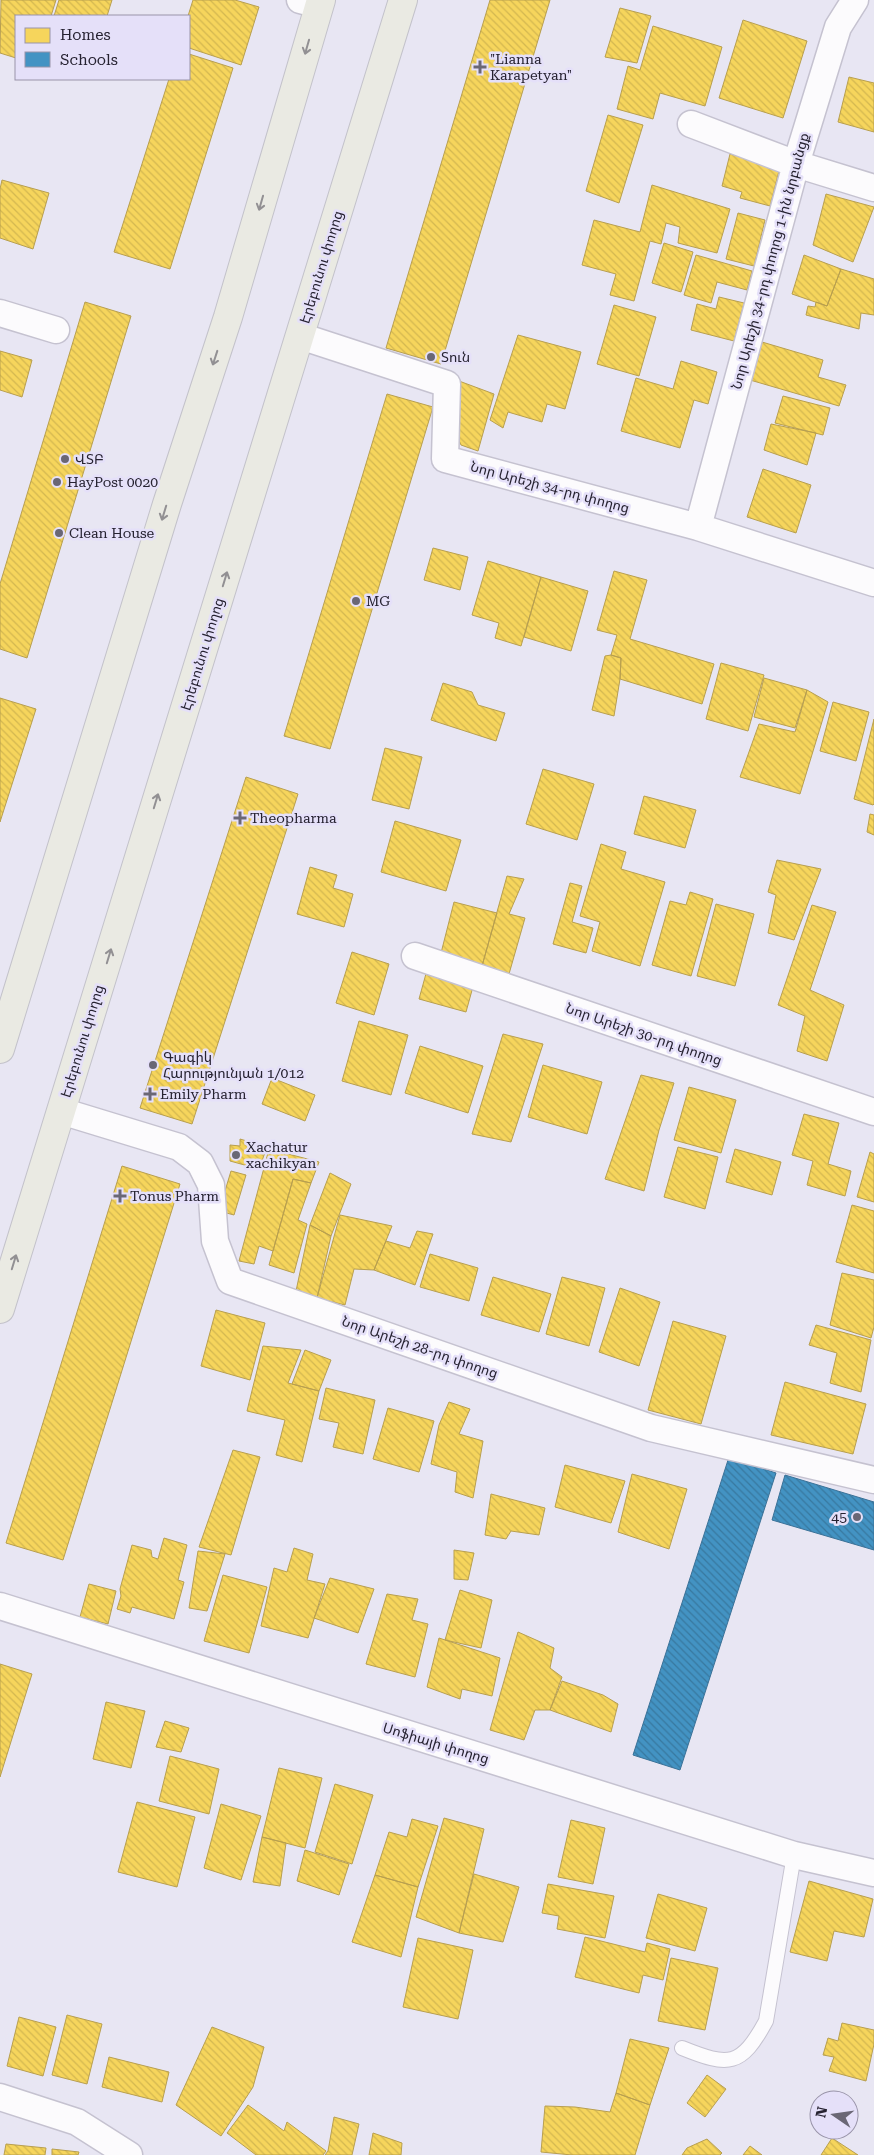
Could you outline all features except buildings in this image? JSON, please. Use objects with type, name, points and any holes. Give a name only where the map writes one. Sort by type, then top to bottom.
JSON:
[{"type":"main road","name":"Էրեբունու փողոց","points":[[0,1308],[403,0]]},
{"type":"main road","points":[[0,1050],[167,504],[228,317],[313,2]]},
{"type":"street","name":"Նոր Արեշի 34-րդ փողոց 1-ին նրբանցք","points":[[698,527],[796,164],[838,27],[855,0]]},
{"type":"street","points":[[690,124],[796,164],[874,188]]},
{"type":"street","points":[[0,313],[56,330]]},
{"type":"street","name":"Նոր Արեշի 34-րդ փողոց","points":[[300,336],[447,384],[445,460],[698,527],[874,583]]},
{"type":"street","name":"Նոր Արեշի 30-րդ փողոց","points":[[415,956],[874,1112]]},
{"type":"street","name":"Նոր Արեշի 28-րդ փողոց","points":[[61,1111],[179,1147],[200,1163],[211,1185],[215,1241],[230,1280],[651,1428],[874,1480]]},
{"type":"street","name":"Սոֆիայի փողոց","points":[[0,1606],[794,1855],[874,1873]]},
{"type":"street","points":[[0,2097],[77,2122],[129,2155]]},
{"type":"lane","points":[[682,2048],[705,2058],[724,2061],[732,2060],[744,2054],[756,2040],[766,2021],[794,1855]]},
{"type":"place","name":"\"Lianna Karapetyan\"","points":[[480,67]]},
{"type":"place","name":"Տուն","points":[[431,357]]},
{"type":"place","name":"ՎՏԲ","points":[[65,459]]},
{"type":"place","name":"HayPost 0020","points":[[57,482]]},
{"type":"place","name":"Clean House","points":[[59,533]]},
{"type":"place","name":"MG","points":[[356,601]]},
{"type":"place","name":"Theopharma","points":[[240,818]]},
{"type":"place","name":"Գագիկ Հարությունյան 1/012","points":[[153,1065]]},
{"type":"place","name":"Emily Pharm","points":[[150,1094]]},
{"type":"place","name":"Xachatur xachikyan","points":[[236,1155]]},
{"type":"place","name":"Tonus Pharm","points":[[120,1196]]},
{"type":"place","name":"45","points":[[857,1517]]}]
